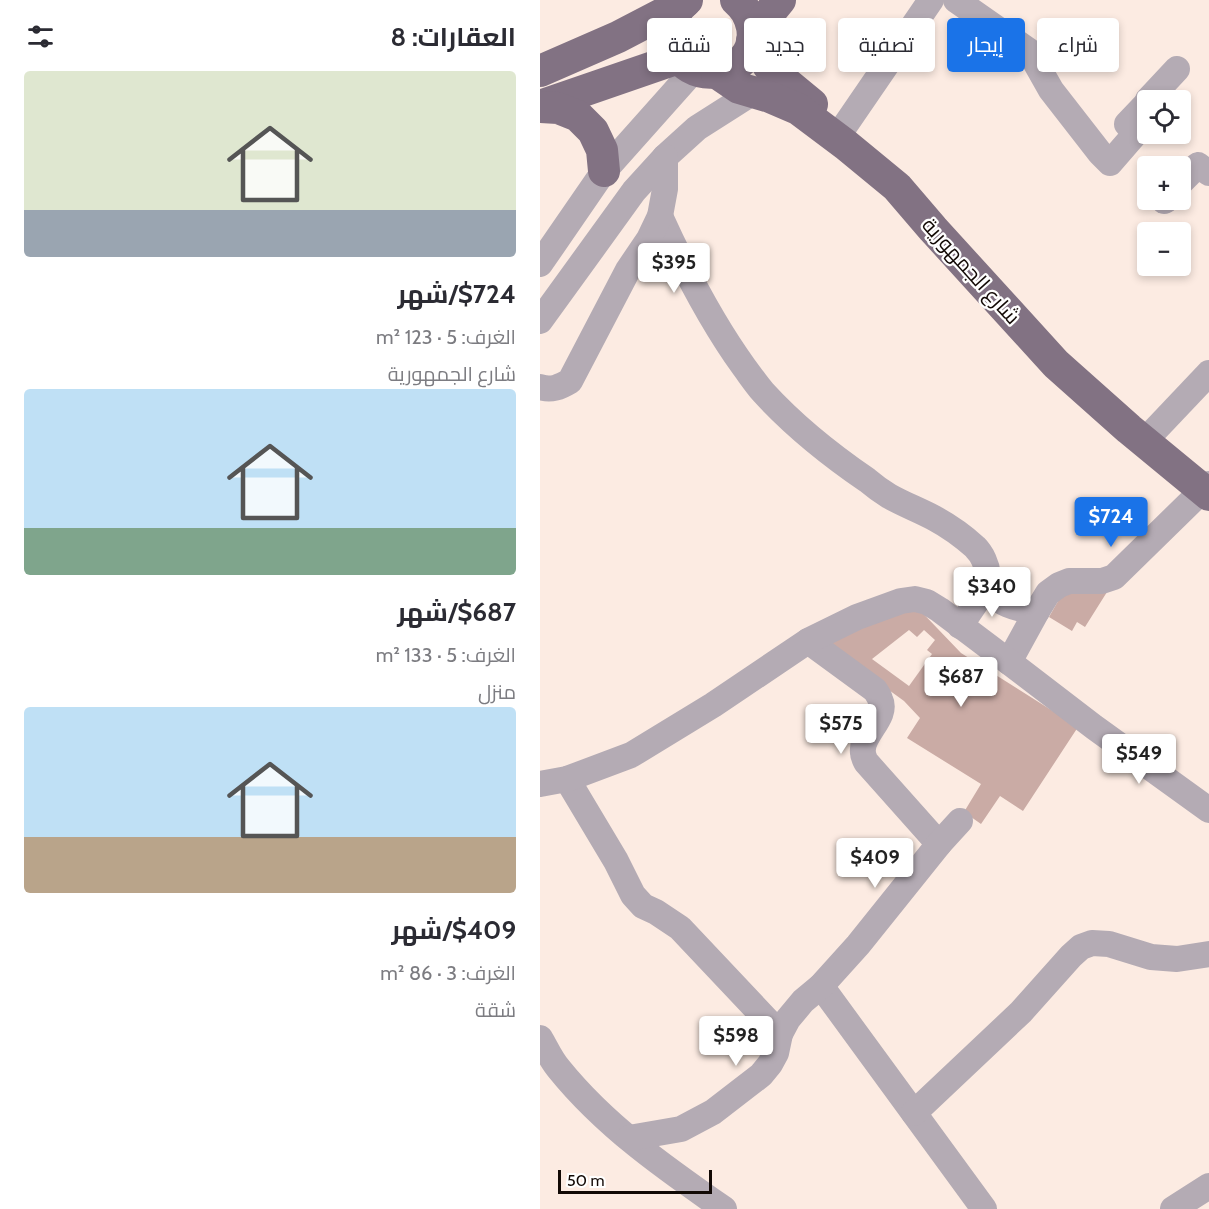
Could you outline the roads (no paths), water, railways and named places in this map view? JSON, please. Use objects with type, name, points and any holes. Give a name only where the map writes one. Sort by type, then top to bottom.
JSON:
[{"type":"main road","name":"شارع الجمهورية","points":[[735,0],[743,6],[750,18]]},
{"type":"main road","points":[[766,18],[780,0]]},
{"type":"main road","points":[[674,18],[686,1]]},
{"type":"main road","points":[[540,71],[618,37],[686,1]]},
{"type":"main road","points":[[732,68],[744,58]]},
{"type":"main road","points":[[540,107],[677,72]]},
{"type":"main road","name":"شارع الجمهورية","points":[[707,72],[739,88],[770,97],[798,109],[897,187],[1056,364],[1207,486]]},
{"type":"main road","name":"شارع الجمهورية","points":[[773,72],[809,102],[903,172],[1018,303],[1080,365],[1155,430],[1207,486]]},
{"type":"main road","points":[[540,107],[558,108],[578,116],[593,131],[602,150],[604,171]]},
{"type":"street","points":[[844,127],[931,0]]},
{"type":"street","points":[[956,0],[1029,51],[1051,90],[1110,163],[1136,133],[1127,124],[1137,113]]},
{"type":"street","points":[[1158,90],[1177,69]]},
{"type":"street","points":[[540,264],[604,171],[693,72]]},
{"type":"street","points":[[540,321],[634,191],[665,157],[697,128],[752,93]]},
{"type":"street","points":[[540,387],[558,388],[570,381],[628,270],[649,239],[660,216],[665,189],[665,157]]},
{"type":"street","points":[[1191,172],[1198,165],[1209,173]]},
{"type":"street","points":[[660,216],[680,260],[731,349],[762,390],[790,420],[816,443],[889,496],[936,519],[976,548],[984,560],[988,573],[988,585],[1001,601],[1013,607],[1037,611]]},
{"type":"street","points":[[1155,430],[1209,373]]},
{"type":"street","points":[[1010,662],[1048,593],[1069,581],[1102,581],[1114,577],[1207,486]]},
{"type":"street","points":[[960,626],[988,585]]},
{"type":"street","points":[[540,784],[567,779],[632,755],[713,705],[808,641],[857,617],[901,601],[915,599],[927,602],[1209,810]]},
{"type":"street","points":[[808,641],[875,690],[882,700],[879,716],[863,745],[863,754],[867,762],[939,844]]},
{"type":"street","points":[[567,779],[616,861],[633,896],[643,906],[680,928],[780,1034]]},
{"type":"street","points":[[629,1138],[681,1129],[713,1112],[761,1075],[776,1053],[780,1034],[788,1019],[858,945],[960,821]]},
{"type":"street","points":[[914,1113],[1021,1012],[1081,947],[1092,943],[1109,944],[1151,957],[1177,958],[1209,954]]},
{"type":"street","points":[[821,986],[984,1209]]},
{"type":"street","points":[[540,1038],[558,1068],[601,1114],[657,1162],[724,1209]]},
{"type":"street","points":[[1173,1209],[1209,1186]]}]
